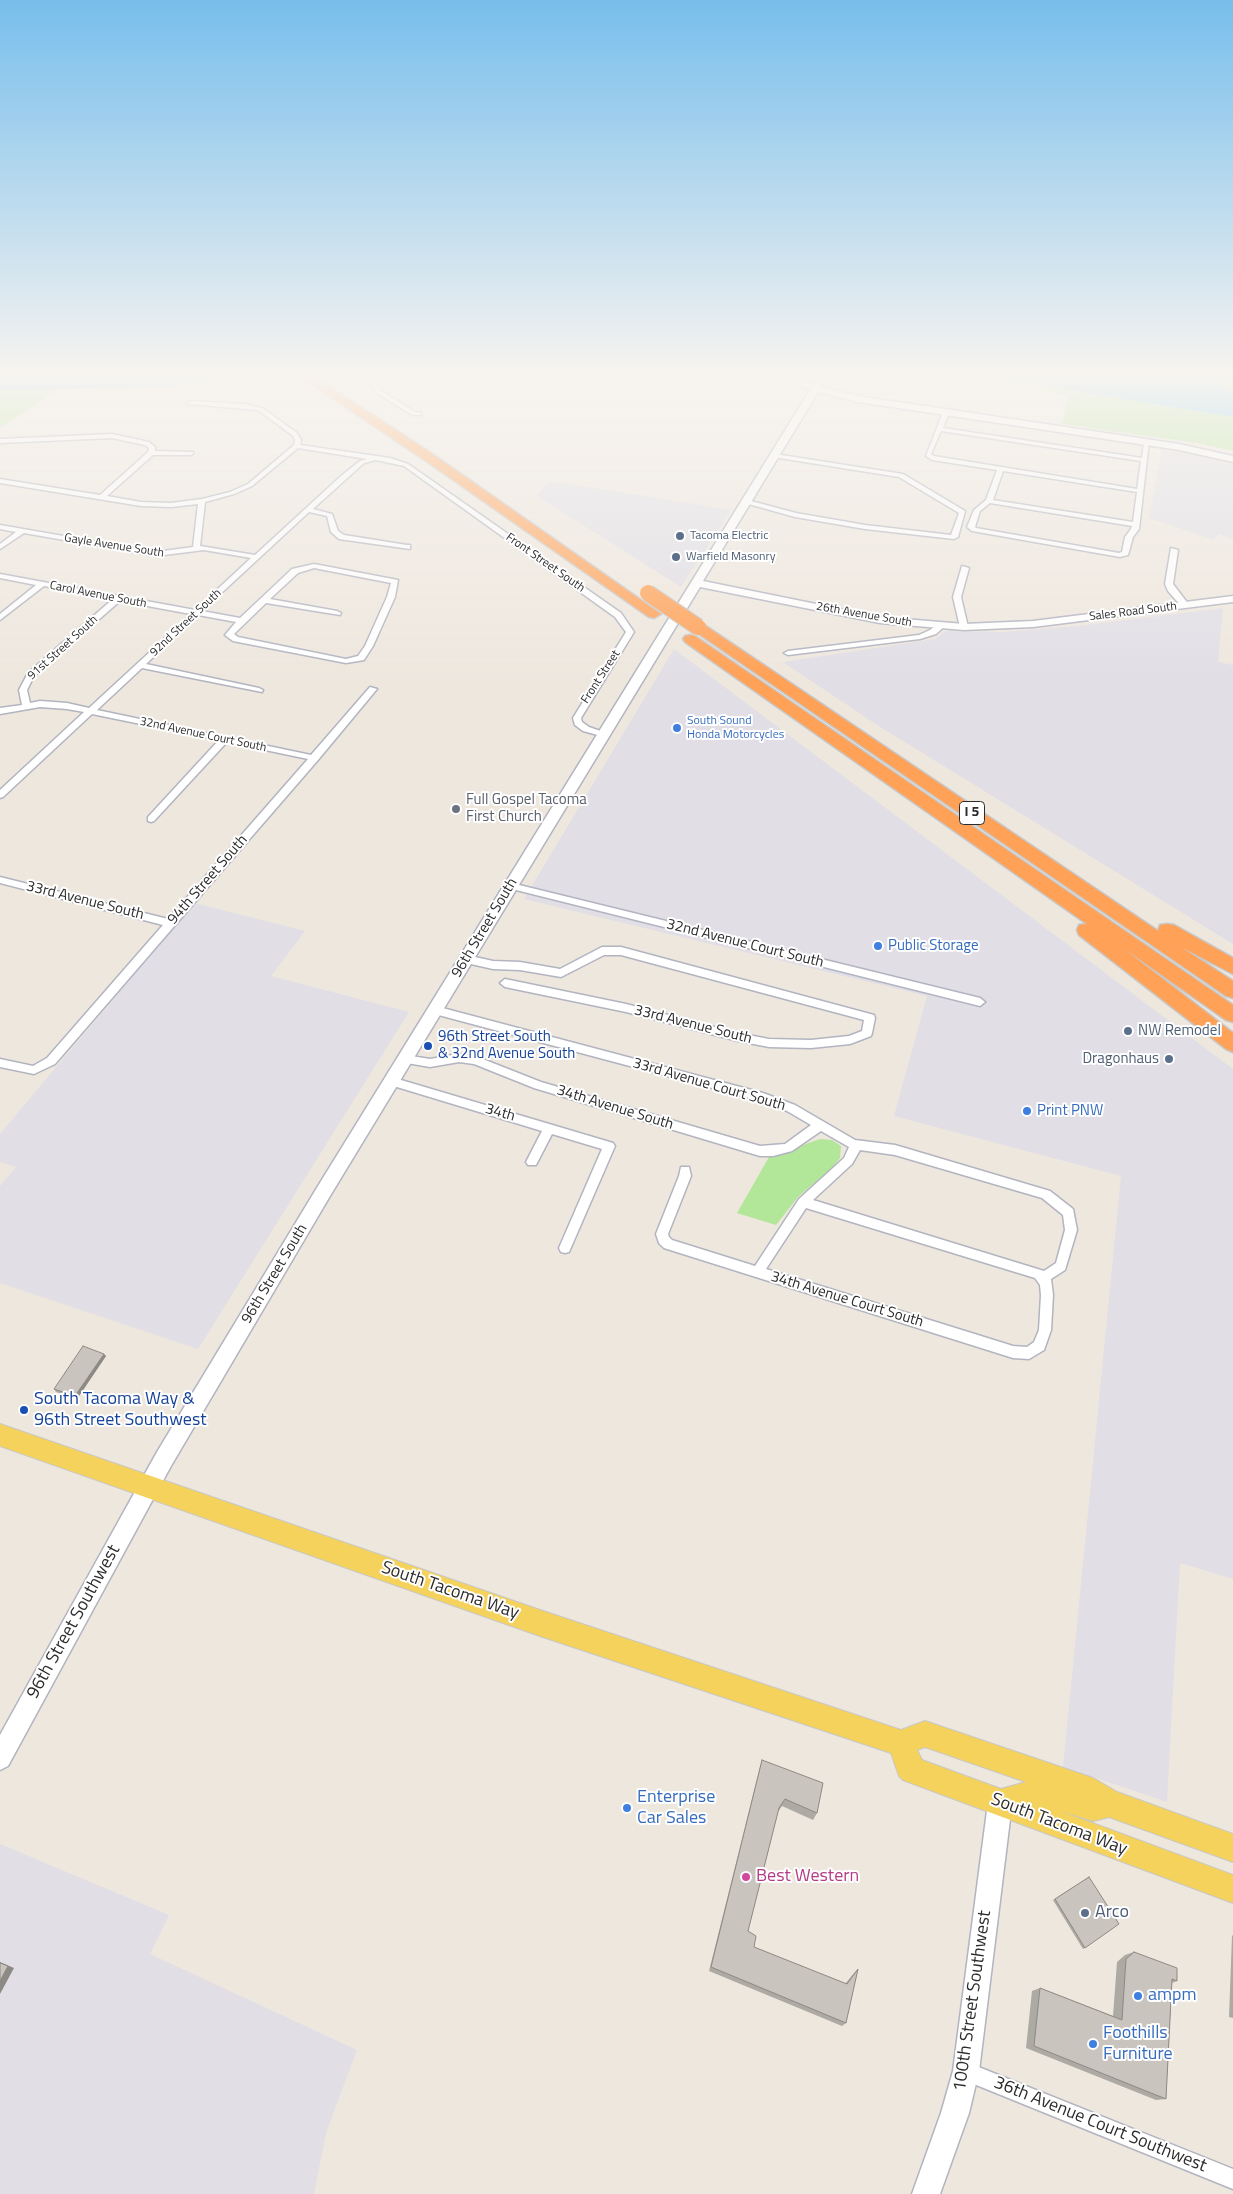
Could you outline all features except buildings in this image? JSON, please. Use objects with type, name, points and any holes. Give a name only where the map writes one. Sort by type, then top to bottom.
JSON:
[{"type":"highway","name":"I 5","points":[[455,475],[654,614],[700,634],[1233,991]]},
{"type":"highway","points":[[478,475],[487,482]]},
{"type":"highway","name":"I 5","points":[[644,590],[700,634],[802,720],[1233,1014]]},
{"type":"highway","points":[[700,634],[830,707],[1011,824],[1233,973]]},
{"type":"highway","points":[[802,720],[1094,936],[1233,1044]]},
{"type":"highway","points":[[1167,930],[1233,967]]},
{"type":"main road","name":"96th Street South","points":[[148,1486],[391,1081],[697,583],[754,504],[767,475]]},
{"type":"main road","name":"26th Avenue South","points":[[697,583],[880,620],[964,627],[1033,624]]},
{"type":"main road","name":"South Tacoma Way","points":[[0,1435],[540,1623],[901,1743],[909,1766],[913,1770],[1233,1889]]},
{"type":"main road","name":"96th Street Southwest","points":[[0,1758],[148,1486]]},
{"type":"main road","points":[[901,1743],[925,1734],[1093,1792],[1109,1804],[1233,1848]]},
{"type":"main road","points":[[1000,1803],[1024,1796],[1040,1796],[1060,1797],[1093,1807],[1109,1804]]},
{"type":"main road","name":"100th Street Southwest","points":[[926,2194],[955,2113],[966,2071],[1000,1803]]},
{"type":"street","points":[[101,498],[126,475]]},
{"type":"street","points":[[0,481],[148,505],[202,501],[232,493],[250,484],[261,475]]},
{"type":"street","name":"92nd Street South","points":[[0,795],[346,475]]},
{"type":"street","name":"Front Street South","points":[[422,475],[618,615],[630,632]]},
{"type":"street","points":[[754,504],[789,514],[865,527],[954,537],[963,512],[903,475]]},
{"type":"street","points":[[989,501],[999,475]]},
{"type":"street","points":[[1041,475],[1140,491]]},
{"type":"street","points":[[1135,524],[989,501],[977,510],[971,527],[974,530],[1110,555],[1122,555],[1126,551],[1135,524],[1143,475]]},
{"type":"street","points":[[196,548],[202,501]]},
{"type":"street","points":[[308,510],[330,515],[335,532],[342,537],[407,547]]},
{"type":"street","name":"Gayle Avenue South","points":[[0,527],[156,554],[169,554],[196,548],[211,548],[257,557]]},
{"type":"street","points":[[0,547],[22,531]]},
{"type":"street","points":[[1174,550],[1169,584],[1171,589],[1186,605]]},
{"type":"street","points":[[314,566],[388,579],[395,584],[369,646],[361,658],[356,660],[346,661],[236,639],[229,635],[264,600],[295,571],[314,566]]},
{"type":"street","points":[[964,627],[957,597],[965,568]]},
{"type":"street","name":"Carol Avenue South","points":[[0,576],[241,621]]},
{"type":"street","points":[[0,618],[42,584]]},
{"type":"street","name":"91st Street South","points":[[26,706],[23,690],[31,675],[119,598]]},
{"type":"street","name":"Sales Road South","points":[[1033,624],[1233,599]]},
{"type":"street","points":[[264,600],[337,613]]},
{"type":"street","points":[[788,653],[920,637],[933,632],[941,626]]},
{"type":"street","name":"Front Street","points":[[605,734],[581,726],[577,718],[630,632]]},
{"type":"street","points":[[140,665],[259,690]]},
{"type":"street","name":"94th Street South","points":[[0,1063],[28,1070],[40,1068],[55,1057],[373,689]]},
{"type":"street","name":"32nd Avenue Court South","points":[[0,711],[26,706],[54,704],[315,758]]},
{"type":"street","points":[[151,819],[224,739]]},
{"type":"street","name":"33rd Avenue South","points":[[0,880],[170,923]]},
{"type":"street","name":"32nd Avenue Court South","points":[[511,886],[980,1002]]},
{"type":"street","name":"33rd Avenue South","points":[[466,959],[494,966],[520,966],[561,973],[602,951],[621,950],[870,1018],[867,1033],[850,1040],[811,1044],[769,1043],[733,1036],[626,1008],[505,982]]},
{"type":"street","name":"33rd Avenue Court South","points":[[435,1010],[763,1098],[787,1106],[856,1144],[889,1149],[1046,1194],[1061,1204],[1070,1219],[1069,1244],[1060,1266],[1052,1273],[1043,1277]]},
{"type":"street","name":"34th Avenue South","points":[[405,1059],[430,1063],[459,1058],[475,1060],[538,1085],[760,1151],[773,1152],[788,1148],[820,1125]]},
{"type":"street","name":"34th","points":[[391,1081],[609,1146],[565,1248]]},
{"type":"street","points":[[532,1162],[549,1128]]},
{"type":"street","points":[[758,1272],[803,1202],[848,1161],[856,1144]]},
{"type":"street","name":"34th Avenue Court South","points":[[685,1170],[685,1176],[663,1233],[663,1240],[669,1244],[1010,1351],[1031,1352],[1039,1346],[1045,1330],[1047,1291],[1043,1277]]},
{"type":"street","points":[[803,1202],[1026,1269],[1043,1277]]},
{"type":"street","name":"36th Avenue Court Southwest","points":[[966,2071],[1233,2179]]},
{"type":"shaded area","points":[[1157,475],[1233,475],[1233,539],[1218,534],[1213,540],[1149,518]]},
{"type":"shaded area","points":[[550,481],[731,510],[681,587],[537,496]]},
{"type":"shaded area","points":[[1223,608],[1218,662],[1233,665],[1233,944],[877,725],[783,662],[935,639],[946,631],[1002,632],[1078,626]]},
{"type":"shaded area","points":[[674,649],[1233,1069],[1233,1579],[1180,1563],[1167,1802],[1063,1767],[1121,1176],[894,1116],[927,996],[524,899]]},
{"type":"shaded area","points":[[194,903],[305,931],[271,976],[409,1012],[198,1349],[0,1283],[0,1186],[16,1167],[0,1162],[0,1134]]},
{"type":"shaded area","points":[[0,1844],[169,1915],[150,1954],[357,2050],[326,2133],[314,2194],[0,2194]]},
{"type":"green space","points":[[820,1139],[832,1140],[841,1146],[840,1158],[832,1168],[798,1197],[776,1225],[737,1213],[769,1157]]},
{"type":"place","name":"Tacoma Electric","points":[[680,536]]},
{"type":"place","name":"Warfield Masonry","points":[[676,557]]},
{"type":"place","name":"South Sound Honda Motorcycles","points":[[677,728]]},
{"type":"place","name":"Full Gospel Tacoma First Church","points":[[456,809]]},
{"type":"place","name":"Public Storage","points":[[878,946]]},
{"type":"place","name":"NW Remodel","points":[[1128,1031]]},
{"type":"place","name":"96th Street South & 32nd Avenue South","points":[[428,1046]]},
{"type":"place","name":"Dragonhaus","points":[[1169,1059]]},
{"type":"place","name":"Print PNW","points":[[1027,1111]]},
{"type":"place","name":"South Tacoma Way & 96th Street Southwest","points":[[24,1410]]},
{"type":"place","name":"Enterprise Car Sales","points":[[627,1808]]},
{"type":"place","name":"Best Western","points":[[746,1877]]},
{"type":"place","name":"Arco","points":[[1085,1913]]},
{"type":"place","name":"ampm","points":[[1138,1996]]},
{"type":"place","name":"Foothills Furniture","points":[[1093,2044]]}]
